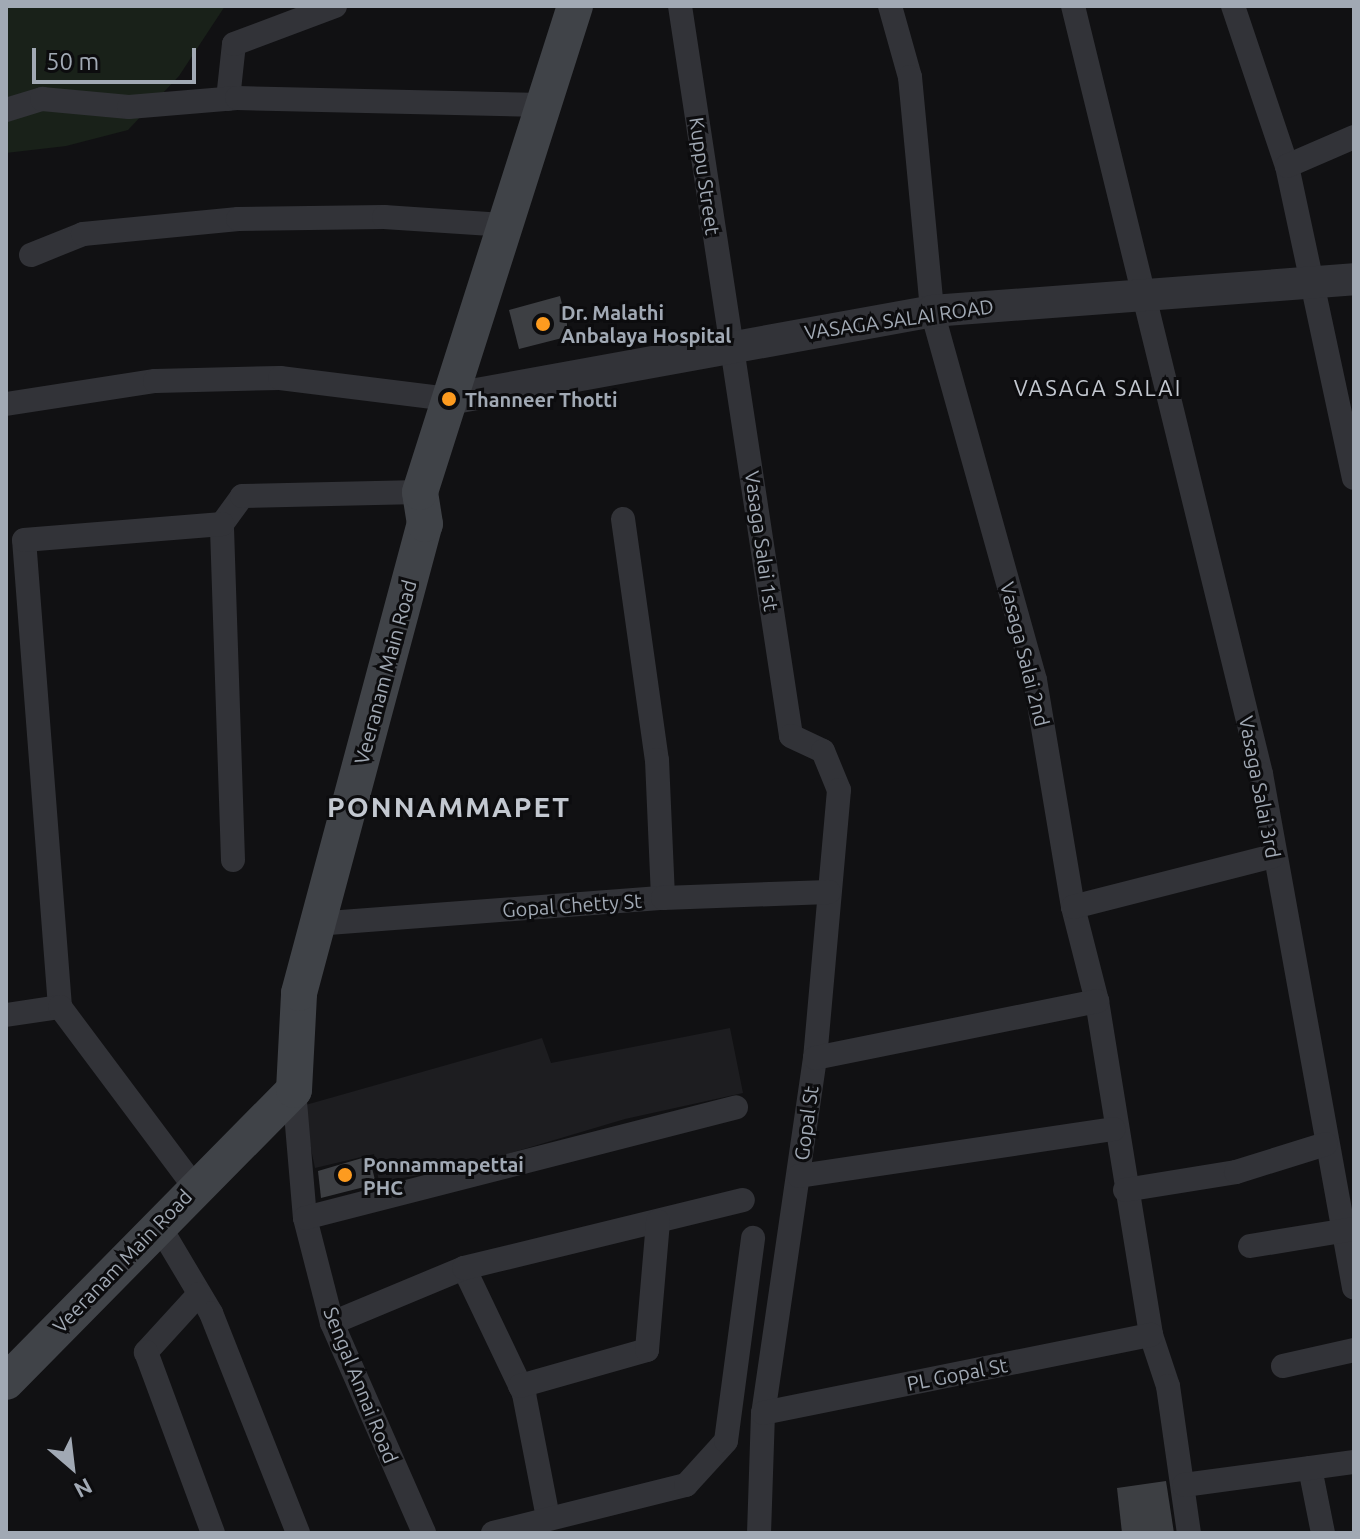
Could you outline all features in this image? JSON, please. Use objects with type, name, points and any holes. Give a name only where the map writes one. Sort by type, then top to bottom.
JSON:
[{"type":"main road","name":"Veeranam Main Road","points":[[6,1382],[194,1186],[294,1090],[299,993],[315,924],[425,524],[420,492],[575,6]]},
{"type":"street","points":[[228,99],[234,44],[335,6]]},
{"type":"street","name":"Kuppu Street","points":[[680,6],[729,346]]},
{"type":"street","name":"Vasaga Salai 2nd","points":[[890,6],[910,77],[932,311],[1035,680],[1073,907],[1097,1001],[1114,1129],[1151,1335],[1168,1386],[1189,1533]]},
{"type":"street","name":"Vasaga Salai 3rd","points":[[1073,6],[1146,291],[1261,774],[1326,1144],[1348,1230],[1354,1288]]},
{"type":"street","points":[[1233,6],[1287,166],[1354,478]]},
{"type":"street","points":[[6,110],[42,99],[129,107],[228,99],[542,105]]},
{"type":"street","points":[[1287,166],[1354,137]]},
{"type":"street","points":[[31,255],[83,234],[238,219],[384,217],[503,225]]},
{"type":"street","name":"VASAGA SALAI ROAD","points":[[449,399],[932,311],[1146,291],[1354,279]]},
{"type":"street","name":"Vasaga Salai 1st","points":[[729,346],[791,736]]},
{"type":"street","points":[[6,404],[155,381],[280,378],[449,399]]},
{"type":"street","points":[[233,860],[222,524],[242,496],[420,492]]},
{"type":"street","points":[[623,519],[657,760],[663,898]]},
{"type":"street","points":[[194,1186],[60,1007],[15,540],[222,524]]},
{"type":"street","name":"Gopal St","points":[[759,1533],[763,1413],[815,1058],[839,790],[834,769],[823,751],[791,736]]},
{"type":"street","points":[[1073,907],[1273,856]]},
{"type":"street","name":"Gopal Chetty St","points":[[315,924],[663,898],[829,892]]},
{"type":"street","points":[[815,1058],[1097,1001]]},
{"type":"street","points":[[6,1015],[60,1007]]},
{"type":"street","name":"Sengal Annai Road","points":[[294,1090],[305,1218],[332,1323],[424,1533]]},
{"type":"street","points":[[305,1218],[736,1107]]},
{"type":"street","points":[[799,1176],[1114,1129]]},
{"type":"street","points":[[1125,1190],[1236,1172],[1326,1144]]},
{"type":"street","points":[[332,1323],[464,1268],[743,1200]]},
{"type":"street","points":[[520,1386],[647,1350],[658,1221]]},
{"type":"street","points":[[158,1224],[199,1294],[298,1533]]},
{"type":"street","points":[[1250,1246],[1348,1230]]},
{"type":"street","points":[[493,1533],[686,1485],[726,1441],[753,1238]]},
{"type":"street","points":[[464,1268],[520,1386],[548,1517]]},
{"type":"street","points":[[199,1294],[146,1352],[213,1533]]},
{"type":"street","name":"PL Gopal St","points":[[763,1413],[1151,1335]]},
{"type":"street","points":[[1283,1366],[1354,1350]]},
{"type":"street","points":[[1184,1485],[1354,1462]]},
{"type":"street","points":[[1310,1468],[1323,1533]]},
{"type":"shaded area","points":[[6,6],[225,6],[179,76],[128,130],[66,146],[6,153]]},
{"type":"shaded area","points":[[730,1028],[743,1093],[625,1119],[460,1168],[379,1182],[374,1154],[315,1168],[302,1106],[542,1038],[551,1063]]},
{"type":"building","points":[[560,296],[570,336],[519,349],[509,310]]},
{"type":"building","points":[[369,1156],[376,1184],[321,1198],[318,1171]]},
{"type":"building","points":[[1166,1481],[1174,1533],[1122,1533],[1117,1488]]},
{"type":"place","name":"Dr. Malathi Anbalaya Hospital","points":[[543,324]]},
{"type":"place","name":"Thanneer Thotti","points":[[449,399]]},
{"type":"place","name":"Ponnammapettai PHC","points":[[345,1175]]},
{"type":"district","name":"VASAGA SALAI","points":[[1098,388]]},
{"type":"district","name":"PONNAMMAPET","points":[[449,807]]}]
